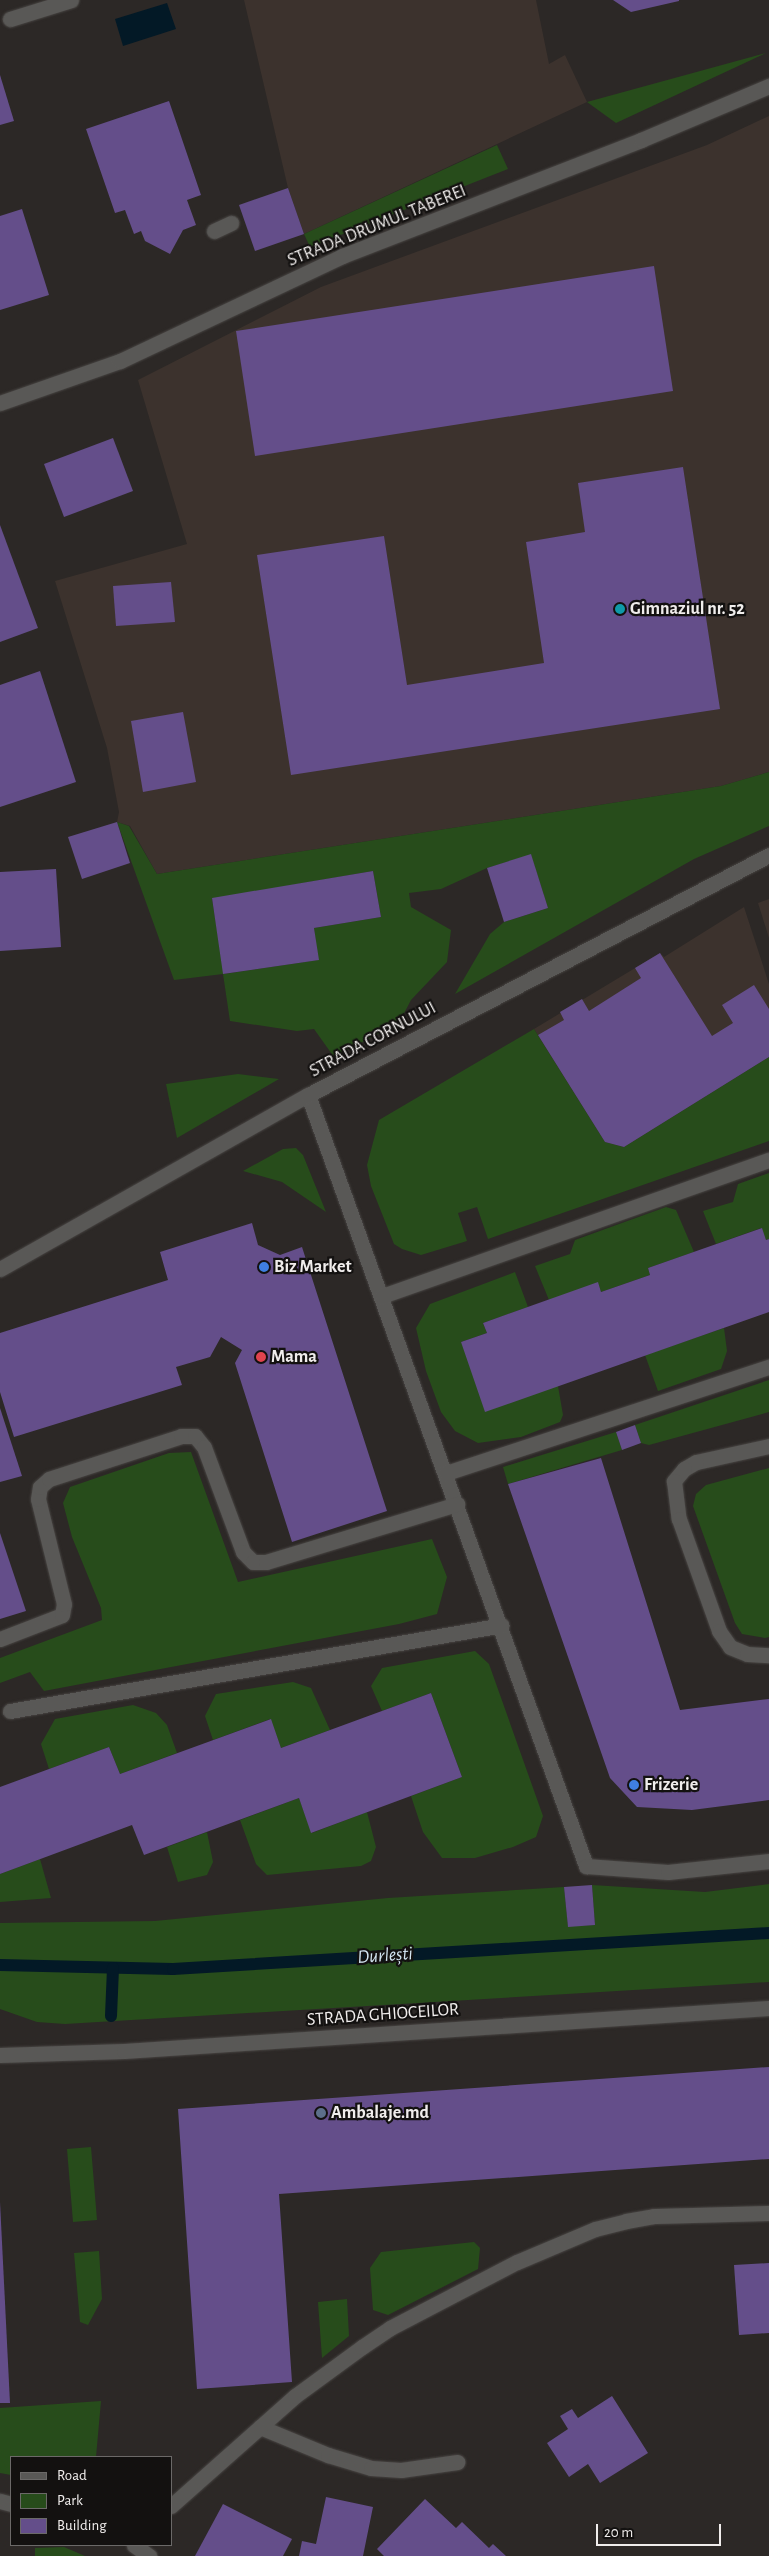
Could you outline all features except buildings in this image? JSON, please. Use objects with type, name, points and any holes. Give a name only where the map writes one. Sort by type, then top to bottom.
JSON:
[{"type":"street","points":[[10,18],[70,0]]},
{"type":"street","name":"STRADA DRUMUL TABEREI","points":[[0,403],[120,361],[342,256],[642,140],[769,86]]},
{"type":"street","points":[[214,232],[231,223]]},
{"type":"street","name":"STRADA CORNULUI","points":[[0,1269],[308,1095],[769,855]]},
{"type":"street","points":[[308,1095],[502,1625],[586,1866],[668,1872],[769,1861]]},
{"type":"street","points":[[382,1296],[769,1160]]},
{"type":"street","points":[[446,1473],[769,1367]]},
{"type":"street","points":[[0,1639],[62,1615],[64,1604],[38,1499],[40,1487],[49,1479],[181,1436],[195,1436],[204,1447],[243,1552],[253,1562],[266,1562],[457,1504]]},
{"type":"street","points":[[769,1446],[696,1462],[684,1469],[674,1480],[679,1519],[720,1632],[730,1647],[747,1654],[769,1655]]},
{"type":"street","points":[[10,1711],[502,1625]]},
{"type":"street","name":"STRADA GHIOCEILOR","points":[[0,2055],[124,2051],[769,2008]]},
{"type":"street","points":[[172,2505],[304,2388],[390,2328],[517,2262],[586,2232],[654,2216],[769,2213]]},
{"type":"street","points":[[260,2427],[328,2455],[371,2468],[400,2470],[457,2462]]},
{"type":"street","points":[[135,2546],[149,2556]]},
{"type":"shaded area","points":[[244,0],[536,0],[549,64],[565,55],[587,102],[304,234],[288,188]]},
{"type":"shaded area","points":[[769,116],[769,772],[721,786],[157,874],[130,826],[117,822],[119,812],[107,748],[55,581],[187,544],[138,380],[321,287],[707,145]]},
{"type":"shaded area","points":[[769,899],[769,938],[758,903]]},
{"type":"shaded area","points":[[744,907],[769,984],[769,1057],[624,1147],[605,1142],[534,1029],[660,953],[664,957]]},
{"type":"green space","points":[[766,53],[616,123],[587,102]]},
{"type":"green space","points":[[497,145],[508,169],[310,247],[304,234]]},
{"type":"green space","points":[[769,772],[769,826],[694,859],[455,994],[490,934],[504,922],[548,908],[531,855],[487,868],[441,889],[409,893],[411,907],[451,930],[447,962],[411,1000],[399,1023],[334,1057],[314,1029],[297,1031],[230,1021],[223,974],[174,980],[117,822],[129,826],[157,874],[721,786]],"holes":[[[373,871],[381,917],[314,928],[318,960],[224,974],[212,899]]]},
{"type":"green space","points":[[534,1029],[605,1142],[624,1147],[769,1057],[769,1141],[488,1239],[477,1207],[458,1213],[467,1241],[421,1255],[402,1249],[394,1244],[371,1186],[367,1165],[379,1120]]},
{"type":"green space","points":[[238,1074],[279,1079],[177,1138],[166,1084]]},
{"type":"green space","points":[[296,1148],[303,1155],[326,1212],[282,1182],[243,1171],[283,1149]]},
{"type":"green space","points":[[769,1173],[769,1239],[766,1240],[761,1228],[716,1244],[703,1211],[733,1202],[738,1184]]},
{"type":"green space","points":[[666,1207],[676,1210],[694,1252],[648,1268],[650,1275],[601,1292],[598,1283],[549,1300],[535,1266],[570,1254],[575,1240]]},
{"type":"green space","points":[[515,1272],[528,1307],[483,1323],[487,1333],[461,1342],[558,1386],[563,1415],[560,1422],[521,1437],[478,1443],[455,1431],[441,1412],[426,1371],[416,1328],[430,1304]]},
{"type":"green space","points":[[724,1328],[727,1351],[721,1369],[658,1391],[645,1355]]},
{"type":"green space","points":[[769,1380],[769,1412],[649,1445],[641,1443],[635,1425]]},
{"type":"green space","points":[[616,1432],[622,1450],[508,1484],[503,1467]]},
{"type":"green space","points":[[191,1452],[238,1582],[432,1539],[447,1577],[437,1614],[399,1624],[44,1691],[30,1672],[0,1683],[0,1658],[102,1620],[101,1608],[72,1537],[63,1503],[70,1487],[169,1453]]},
{"type":"green space","points":[[769,1468],[769,1637],[765,1638],[742,1634],[735,1623],[693,1506],[696,1494],[706,1485]]},
{"type":"green space","points":[[475,1651],[489,1664],[543,1816],[536,1837],[513,1847],[475,1858],[442,1858],[423,1832],[411,1796],[462,1777],[431,1693],[382,1711],[371,1686],[382,1668]]},
{"type":"green space","points":[[293,1682],[311,1688],[330,1730],[281,1748],[270,1719],[213,1740],[205,1716],[216,1694]]},
{"type":"green space","points":[[133,1705],[156,1713],[167,1725],[177,1753],[120,1774],[109,1747],[49,1769],[41,1744],[55,1719]]},
{"type":"green space","points":[[299,1798],[312,1833],[367,1812],[376,1847],[371,1861],[361,1866],[267,1875],[256,1864],[240,1820]]},
{"type":"green space","points":[[207,1832],[213,1862],[207,1875],[178,1882],[167,1847]]},
{"type":"green space","points":[[40,1859],[51,1898],[0,1902],[0,1874]]},
{"type":"green space","points":[[769,1884],[769,1982],[65,2024],[37,2022],[0,2009],[0,1923],[155,1921],[388,1898],[564,1887],[568,1926],[595,1925],[592,1885],[705,1892]]},
{"type":"green space","points":[[91,2147],[97,2220],[73,2222],[67,2149]]},
{"type":"green space","points":[[474,2242],[480,2248],[478,2269],[388,2315],[373,2310],[370,2268],[381,2252]]},
{"type":"green space","points":[[99,2251],[102,2299],[88,2325],[80,2322],[74,2253]]},
{"type":"green space","points":[[347,2299],[349,2336],[322,2358],[318,2302]]},
{"type":"green space","points":[[101,2401],[96,2456],[10,2456],[10,2475],[0,2473],[0,2408]]},
{"type":"green space","points":[[64,2547],[85,2556],[35,2556],[35,2548]]},
{"type":"water","points":[[167,3],[176,29],[123,46],[115,19]]},
{"type":"waterway","name":"Durlești","points":[[0,1965],[173,1969],[769,1933]]},
{"type":"waterway","points":[[111,2016],[113,1968]]},
{"type":"place","name":"Gimnaziul nr. 52","points":[[620,609]]},
{"type":"place","name":"Biz Market","points":[[264,1267]]},
{"type":"place","name":"Mama","points":[[261,1357]]},
{"type":"place","name":"Frizerie","points":[[634,1785]]},
{"type":"place","name":"Ambalaje.md","points":[[321,2113]]}]
